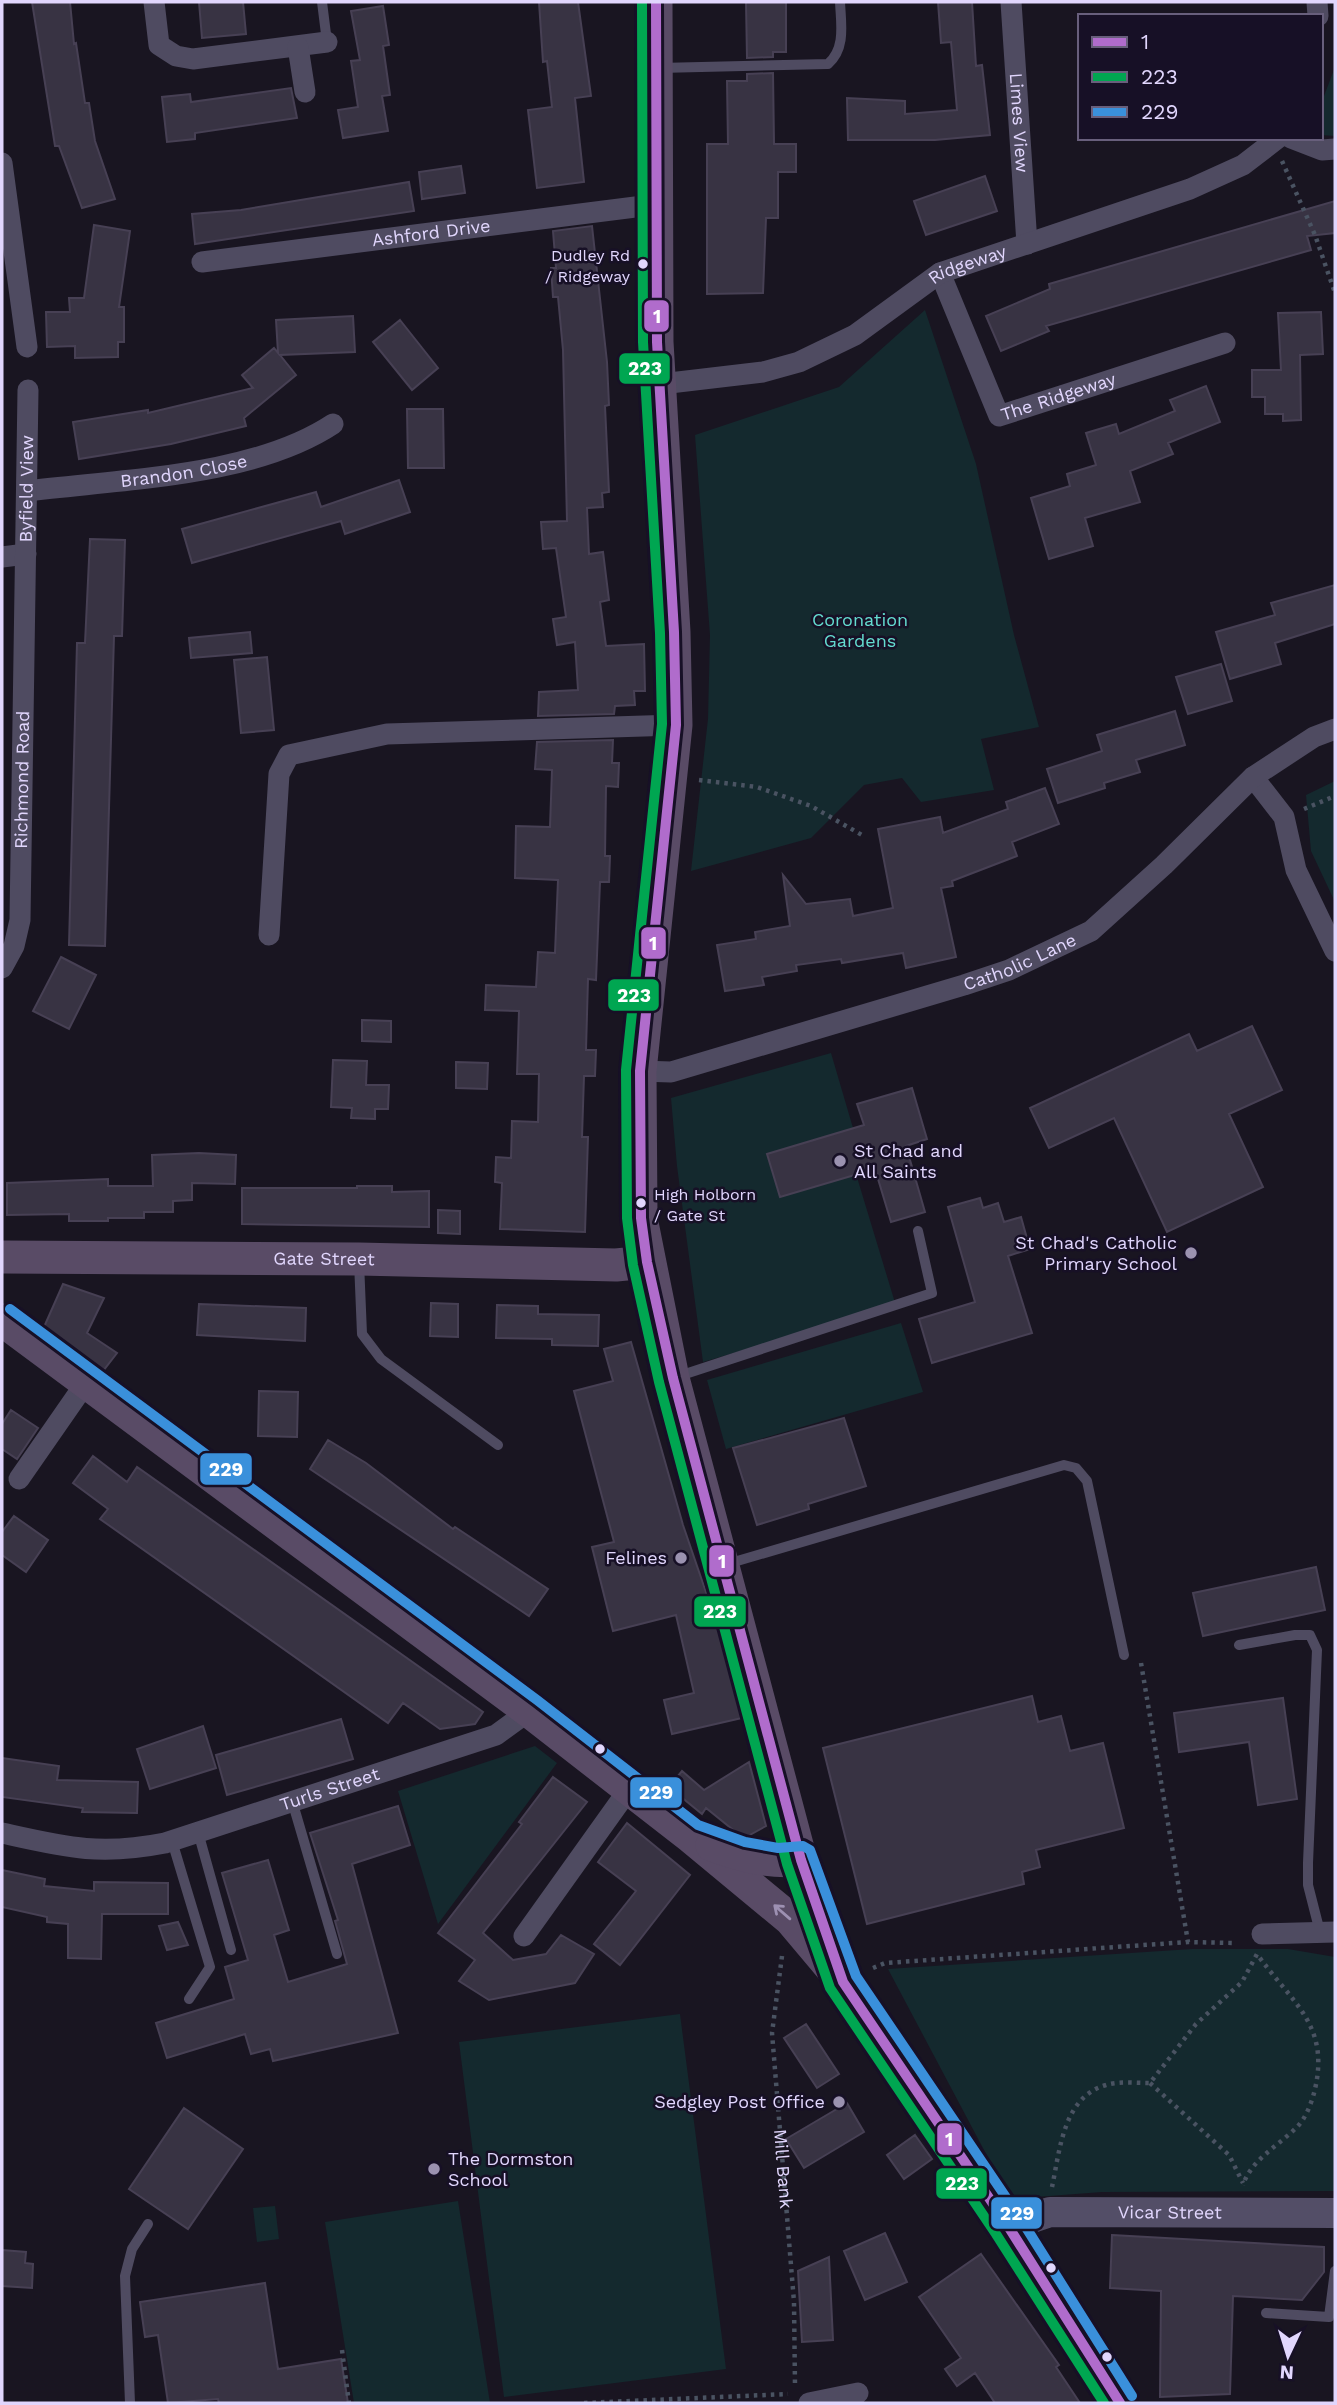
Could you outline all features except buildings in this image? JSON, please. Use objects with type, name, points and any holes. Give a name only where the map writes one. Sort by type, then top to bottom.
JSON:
[{"type":"main road","points":[[656,2],[659,204],[657,342],[676,725],[640,1071],[641,1218],[647,1262],[673,1378],[801,1860],[843,1982]]},
{"type":"main road","name":"Gate Street","points":[[2,1257],[359,1259],[616,1265],[647,1262]]},
{"type":"main road","points":[[2,1320],[529,1711],[691,1837],[790,1919],[843,1982],[1008,2226],[1120,2403]]},
{"type":"main road","points":[[691,1837],[741,1856],[777,1862],[801,1860]]},
{"type":"main road","name":"Vicar Street","points":[[1008,2226],[1050,2212],[1335,2213]]},
{"type":"street","points":[[154,2],[159,45],[176,56],[193,59],[327,42]]},
{"type":"street","name":"Limes View","points":[[1011,2],[1027,244]]},
{"type":"street","points":[[298,47],[306,92]]},
{"type":"street","points":[[1281,140],[1322,150],[1335,149]]},
{"type":"street","name":"Ridgeway","points":[[661,384],[763,372],[799,362],[855,335],[940,273],[1190,189],[1243,165],[1281,140]]},
{"type":"street","points":[[2,163],[27,347]]},
{"type":"street","name":"Ashford Drive","points":[[202,262],[659,204]]},
{"type":"street","name":"The Ridgeway","points":[[940,273],[999,416],[1225,343]]},
{"type":"street","name":"Byfield View","points":[[25,588],[28,390]]},
{"type":"street","name":"Brandon Close","points":[[27,491],[226,466],[307,441],[333,424]]},
{"type":"street","points":[[2,556],[26,554]]},
{"type":"street","name":"Richmond Road","points":[[2,968],[14,946],[20,920],[25,588]]},
{"type":"street","points":[[269,936],[279,774],[289,755],[387,734],[676,725]]},
{"type":"street","name":"Catholic Lane","points":[[640,1071],[671,1072],[893,1008],[1009,970],[1067,942],[1100,923],[1253,777],[1314,737],[1335,729]]},
{"type":"street","points":[[1253,777],[1284,817],[1296,870],[1335,951]]},
{"type":"street","points":[[19,1479],[85,1384]]},
{"type":"street","name":"Turls Street","points":[[2,1833],[74,1849],[124,1851],[172,1841],[293,1804],[496,1735],[529,1711]]},
{"type":"street","points":[[524,1936],[629,1789]]},
{"type":"street","points":[[1262,1934],[1328,1932]]},
{"type":"street","points":[[803,2398],[858,2393]]},
{"type":"lane","points":[[322,2],[327,42]]},
{"type":"lane","points":[[656,68],[828,64],[836,56],[841,44],[840,2]]},
{"type":"lane","points":[[673,1378],[932,1293],[918,1231]]},
{"type":"lane","points":[[359,1259],[362,1334],[381,1359],[498,1445]]},
{"type":"lane","points":[[724,1564],[1064,1465],[1076,1468],[1087,1481],[1124,1656]]},
{"type":"lane","points":[[1239,1645],[1295,1634],[1310,1635],[1314,1639],[1317,1650],[1308,1885],[1328,1932]]},
{"type":"lane","points":[[293,1804],[337,1954]]},
{"type":"lane","points":[[198,1832],[231,1950]]},
{"type":"lane","points":[[172,1841],[210,1967],[189,2000]]},
{"type":"lane","points":[[130,2403],[125,2276],[132,2249],[148,2224]]},
{"type":"lane","points":[[1266,2313],[1329,2317],[1335,2271]]},
{"type":"path","points":[[1281,140],[1335,293]]},
{"type":"path","points":[[694,780],[757,787],[811,806],[862,835]]},
{"type":"path","points":[[1301,810],[1335,796]]},
{"type":"path","points":[[1116,1619],[1139,1652],[1188,1942]]},
{"type":"path","points":[[873,1968],[885,1963],[1188,1942],[1234,1944]]},
{"type":"path","name":"Mill Bank","points":[[784,1946],[772,2033],[803,2398]]},
{"type":"path","points":[[1150,2083],[1196,2024],[1242,1982],[1257,1954],[1274,1978],[1299,2004],[1314,2029],[1320,2053],[1312,2102],[1299,2126],[1263,2156],[1243,2183]]},
{"type":"path","points":[[1052,2188],[1069,2116],[1080,2100],[1108,2084],[1150,2083],[1229,2155],[1243,2183],[1243,2192]]},
{"type":"path","points":[[342,2350],[349,2403]]},
{"type":"path","points":[[584,2403],[788,2394],[795,2403]]},
{"type":"green space","points":[[1335,67],[1335,136],[1323,135],[1323,99]]},
{"type":"green space","name":"Coronation Gardens","points":[[925,310],[976,464],[1014,635],[1039,727],[981,739],[994,790],[921,802],[902,778],[864,785],[811,838],[691,871],[708,719],[710,635],[695,435],[839,387]]},
{"type":"green space","points":[[1335,781],[1335,902],[1311,851],[1306,795]]},
{"type":"green space","points":[[831,1053],[853,1128],[768,1154],[856,1174],[896,1306],[703,1362],[677,1166],[671,1098]]},
{"type":"green space","points":[[901,1323],[923,1392],[726,1449],[707,1380]]},
{"type":"green space","points":[[535,1746],[557,1763],[438,1924],[398,1791]]},
{"type":"green space","points":[[1192,1949],[1288,1949],[1335,1957],[1335,2191],[1102,2192],[1010,2199],[888,1969]]},
{"type":"green space","points":[[680,2014],[726,2369],[504,2397],[459,2042]]},
{"type":"green space","points":[[458,2201],[490,2403],[354,2403],[325,2222]]},
{"type":"green space","points":[[275,2206],[279,2239],[257,2242],[253,2208]]},
{"type":"transit line","name":"223","points":[[642,2],[643,342],[660,633],[662,724],[626,1070],[627,1218],[633,1265],[659,1382],[787,1864],[830,1988],[996,2234],[1104,2403]]},
{"type":"transit line","name":"1","points":[[656,2],[657,342],[674,632],[676,725],[640,1071],[641,1218],[647,1262],[673,1378],[801,1860],[843,1982],[1008,2226],[1120,2403]]},
{"type":"transit line","name":"229","points":[[10,1309],[537,1700],[698,1825],[745,1842],[778,1848],[803,1846],[810,1850],[856,1976],[1020,2218],[1132,2396]]},
{"type":"place","name":"Dudley Rd / Ridgeway","points":[[643,264]]},
{"type":"place","name":"St Chad and All Saints","points":[[840,1161]]},
{"type":"place","name":"High Holborn / Gate St","points":[[641,1203]]},
{"type":"place","name":"St Chad's Catholic Primary School","points":[[1191,1253]]},
{"type":"place","name":"Felines","points":[[681,1558]]},
{"type":"place","name":"Sedgley Post Office","points":[[839,2102]]},
{"type":"place","name":"The Dormston School","points":[[434,2169]]}]
